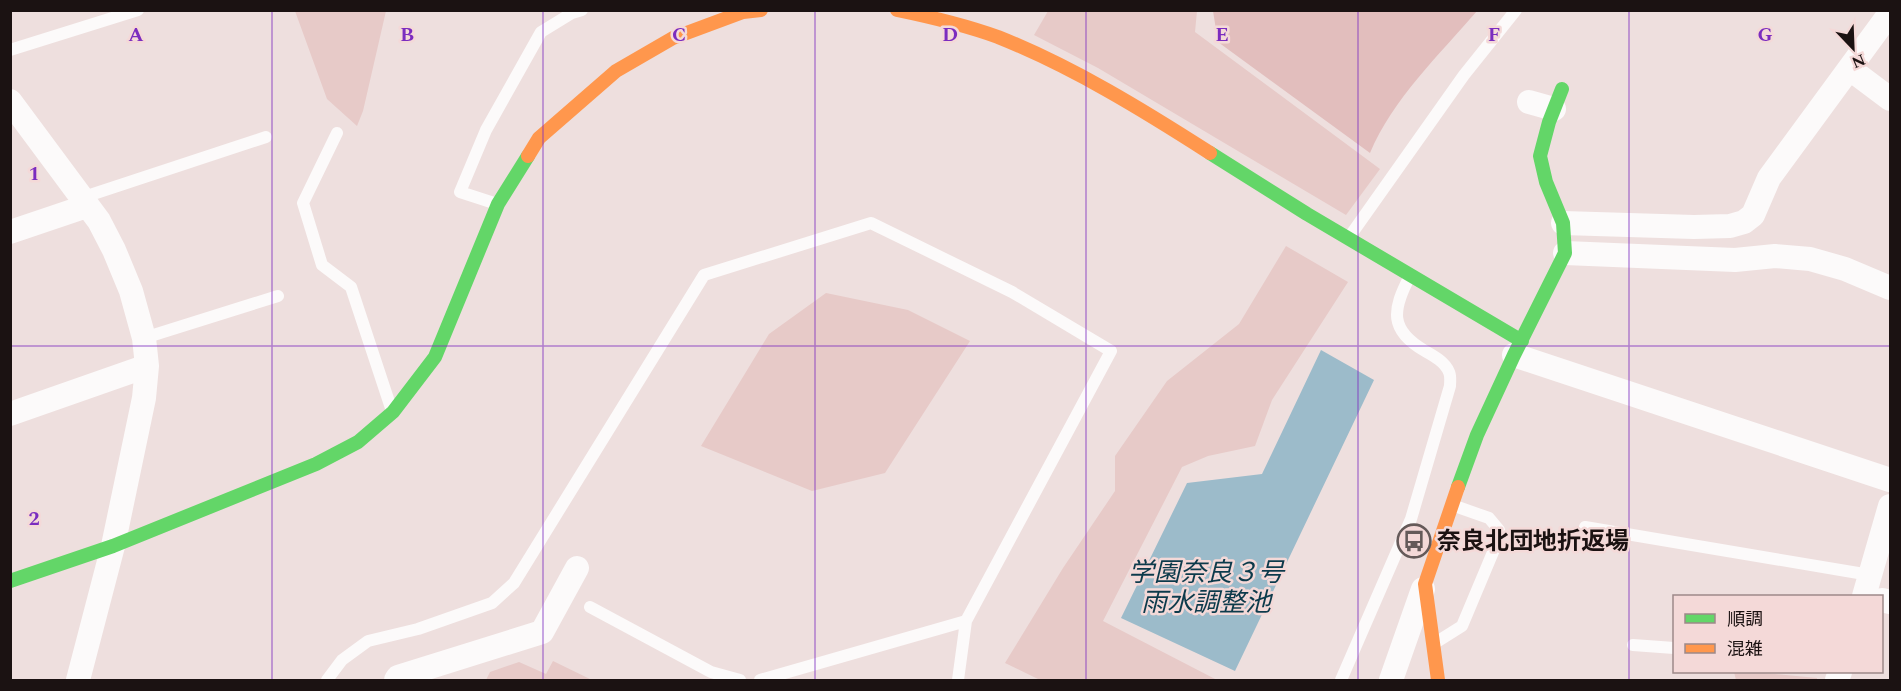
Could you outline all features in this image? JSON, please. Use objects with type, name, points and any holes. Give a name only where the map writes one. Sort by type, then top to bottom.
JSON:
[{"type":"street","points":[[10,582],[113,546],[316,464],[358,442],[393,412],[435,357],[498,204],[539,138],[616,71],[673,38],[743,12],[761,10]]},
{"type":"street","points":[[897,10],[929,15],[1008,41],[1107,90],[1295,206],[1412,273],[1518,348],[1890,480]]},
{"type":"street","points":[[1563,223],[1694,227],[1730,226],[1744,222],[1753,215],[1769,178],[1890,13]]},
{"type":"street","points":[[1850,69],[1890,99]]},
{"type":"street","points":[[1391,681],[1477,435],[1565,253],[1563,223],[1546,182],[1540,156],[1558,99],[1529,102]]},
{"type":"street","points":[[10,101],[99,221],[131,291],[144,338],[147,366],[144,398],[113,546],[78,681]]},
{"type":"street","points":[[10,232],[84,202]]},
{"type":"street","points":[[1565,253],[1735,260],[1775,256],[1810,259],[1845,269],[1890,288]]},
{"type":"street","points":[[10,414],[147,366]]},
{"type":"street","points":[[1870,593],[1890,506]]},
{"type":"street","points":[[396,681],[398,677],[542,632],[577,568]]},
{"type":"street","points":[[1425,584],[1438,681]]},
{"type":"lane","points":[[10,50],[138,10]]},
{"type":"lane","points":[[498,204],[460,192],[486,130],[541,32],[582,10]]},
{"type":"lane","points":[[1349,237],[1464,75],[1516,10]]},
{"type":"lane","points":[[337,134],[303,203],[322,265],[351,286],[393,412]]},
{"type":"lane","points":[[84,202],[266,137]]},
{"type":"lane","points":[[327,681],[342,660],[368,641],[418,629],[492,603],[514,583],[704,275],[872,223],[1012,292],[1110,351],[966,621],[958,681]]},
{"type":"lane","points":[[1341,681],[1411,519],[1450,386],[1450,373],[1439,358],[1409,341],[1400,331],[1396,317],[1402,290],[1412,273]]},
{"type":"lane","points":[[144,338],[278,296]]},
{"type":"lane","points":[[1432,645],[1462,626],[1496,545],[1499,530],[1489,518],[1451,504]]},
{"type":"lane","points":[[1585,527],[1870,593]]},
{"type":"lane","points":[[590,607],[711,672],[740,681]]},
{"type":"lane","points":[[760,681],[966,621]]},
{"type":"lane","points":[[1633,645],[1673,648]]},
{"type":"shaded area","points":[[1213,10],[1477,11],[1404,96],[1379,133],[1370,153],[1218,42]]},
{"type":"shaded area","points":[[295,11],[386,11],[363,111],[357,126],[327,99]]},
{"type":"shaded area","points":[[1048,11],[1197,11],[1195,32],[1380,169],[1346,215],[1098,68],[1034,35]]},
{"type":"shaded area","points":[[1286,246],[1348,282],[1272,400],[1255,446],[1208,456],[1182,467],[1103,621],[1217,680],[1040,680],[1005,663],[1063,568],[1115,491],[1115,456],[1167,381],[1239,324]]},
{"type":"shaded area","points":[[826,293],[908,310],[970,341],[885,473],[812,491],[701,446],[769,334]]},
{"type":"shaded area","points":[[553,661],[592,680],[486,680],[490,672],[519,662],[546,674]]},
{"type":"shaded area","points":[[1734,673],[1817,678],[1817,680],[1736,680]]},
{"type":"water","name":"学園奈良３号 雨水調整池","points":[[1321,350],[1374,380],[1235,671],[1121,618],[1187,483],[1262,474]]},
{"type":"traffic: fast","points":[[1458,487],[1477,435],[1565,253],[1563,223],[1546,182],[1540,156],[1549,122],[1562,89]]},
{"type":"traffic: fast","points":[[1210,153],[1307,214],[1522,341]]},
{"type":"traffic: fast","points":[[10,581],[113,546],[316,464],[358,442],[393,412],[435,357],[498,204],[528,156]]},
{"type":"traffic: slow","points":[[528,156],[539,138],[616,71],[673,38],[743,12],[761,10]]},
{"type":"traffic: slow","points":[[897,10],[973,29],[1026,49],[1107,90],[1210,153]]},
{"type":"traffic: slow","points":[[1438,680],[1425,584],[1458,487]]},
{"type":"place","name":"奈良北団地折返場","points":[[1414,541]]}]
